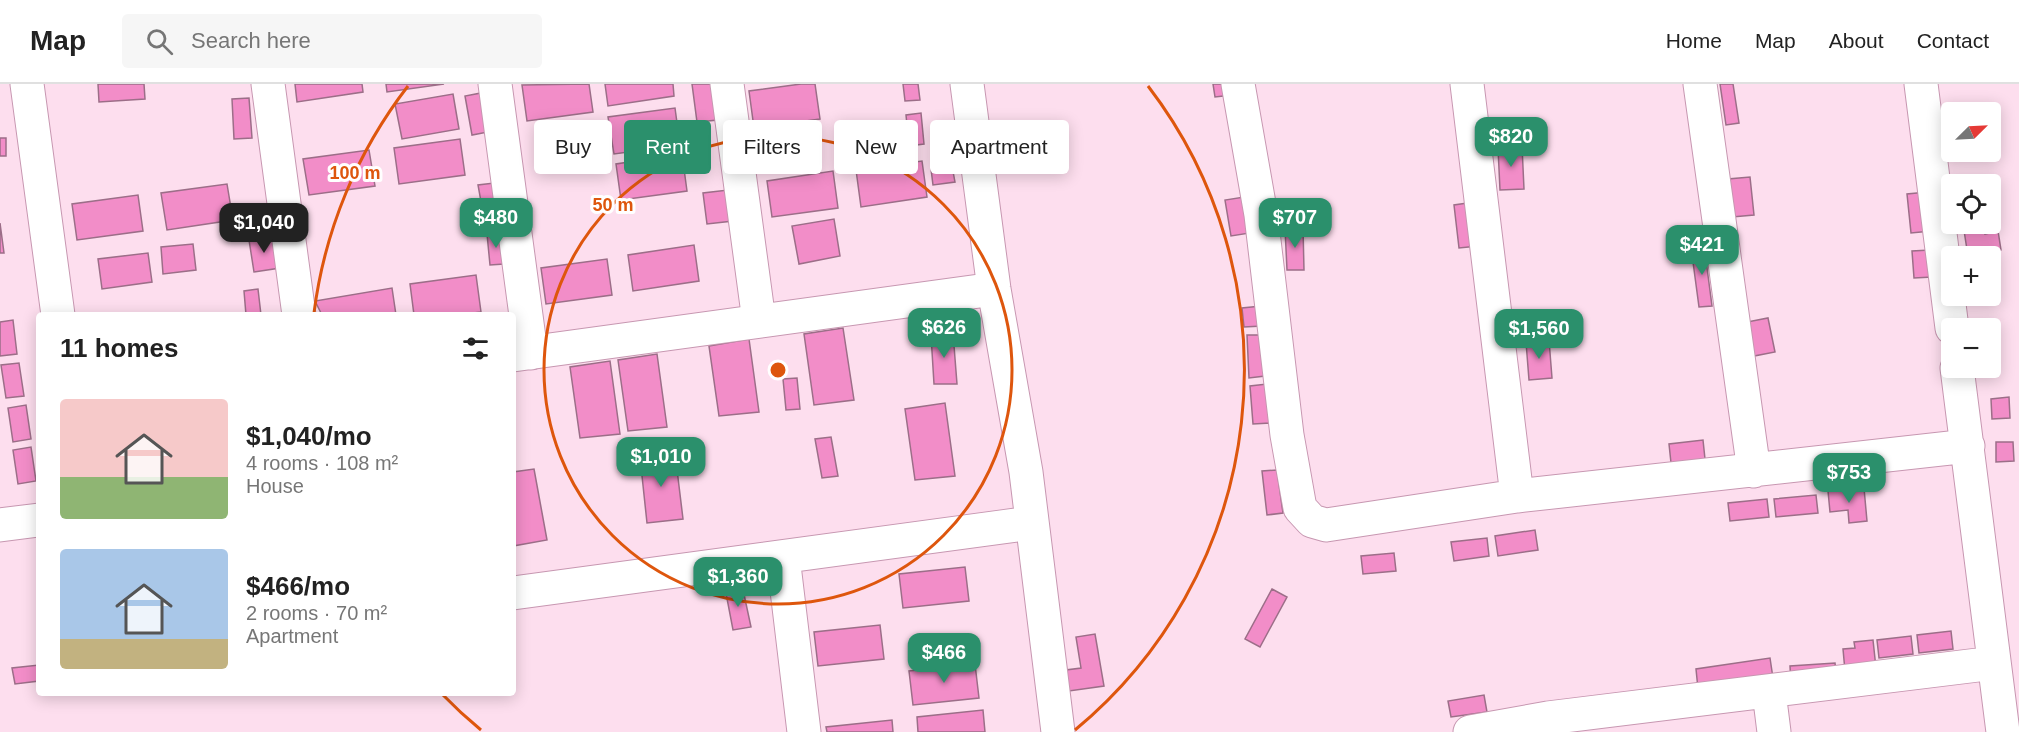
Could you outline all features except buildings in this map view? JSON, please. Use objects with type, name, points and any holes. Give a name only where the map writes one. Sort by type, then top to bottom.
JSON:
[{"type":"street","points":[[27,84],[58,312]]},
{"type":"street","points":[[268,84],[299,312]]},
{"type":"street","points":[[495,84],[522,354],[994,289]]},
{"type":"street","points":[[727,84],[759,321]]},
{"type":"street","points":[[967,84],[994,289],[1026,472],[1058,732]]},
{"type":"street","points":[[1238,84],[1261,215],[1287,435],[1300,508],[1312,521],[1326,525],[1517,496],[1968,446]]},
{"type":"street","points":[[1467,84],[1517,496]]},
{"type":"street","points":[[1700,84],[1754,471]]},
{"type":"street","points":[[1921,84],[1951,318]]},
{"type":"street","points":[[1959,378],[2003,732]]},
{"type":"street","points":[[0,525],[36,520]]},
{"type":"street","points":[[516,593],[1031,523]]},
{"type":"street","points":[[783,556],[804,732]]},
{"type":"street","points":[[1470,732],[1549,725],[1769,692],[1994,663]]},
{"type":"street","points":[[1769,692],[1774,732]]}]
